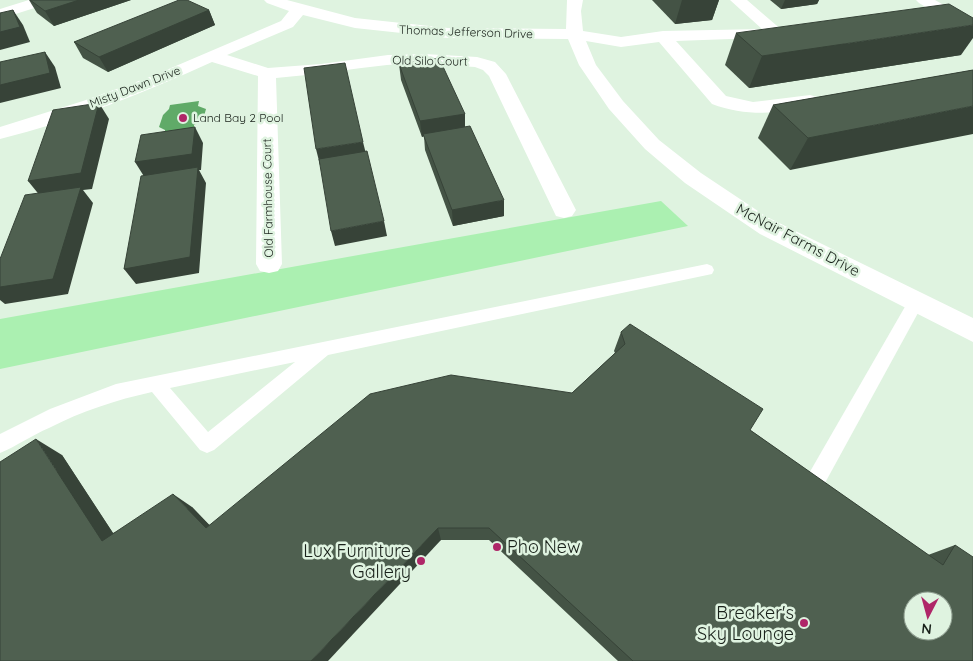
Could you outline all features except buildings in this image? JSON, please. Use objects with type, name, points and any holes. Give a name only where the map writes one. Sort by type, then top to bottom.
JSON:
[{"type":"street","points":[[0,14],[45,0]]},
{"type":"street","name":"Thomas Jefferson Drive","points":[[272,0],[355,23],[408,30],[481,34],[574,34],[621,42],[663,36],[794,32]]},
{"type":"street","name":"McNair Farms Drive","points":[[575,0],[573,10],[574,34],[588,68],[610,100],[637,131],[676,165],[760,223],[973,330]]},
{"type":"street","points":[[738,0],[777,34]]},
{"type":"street","points":[[924,0],[973,29]]},
{"type":"street","name":"Misty Dawn Drive","points":[[2,136],[156,81],[287,24],[299,9]]},
{"type":"street","points":[[917,17],[946,13]]},
{"type":"street","points":[[663,36],[719,100],[729,105],[756,109],[825,99]]},
{"type":"street","name":"Old Silo Court","points":[[211,56],[267,73],[321,69],[388,60],[424,59],[476,62],[489,66],[497,74],[564,210]]},
{"type":"street","name":"Old Farmhouse Court","points":[[267,73],[269,264]]},
{"type":"lane","points":[[0,444],[20,432],[73,407],[116,392],[326,347],[707,270]]},
{"type":"lane","points":[[806,498],[916,302]]},
{"type":"lane","points":[[155,383],[207,444],[326,347]]},
{"type":"shaded area","name":"Land Bay 2 Pool","points":[[199,101],[198,106],[206,109],[203,120],[194,125],[194,132],[165,136],[165,130],[159,127],[163,115],[170,105]]},
{"type":"shaded area","points":[[661,201],[688,226],[0,369],[0,319]]},
{"type":"place","name":"Land Bay 2 Pool","points":[[183,118]]},
{"type":"place","name":"Pho New","points":[[497,547]]},
{"type":"place","name":"Lux Furniture Gallery","points":[[421,561]]},
{"type":"place","name":"Breaker's Sky Lounge","points":[[804,623]]}]
